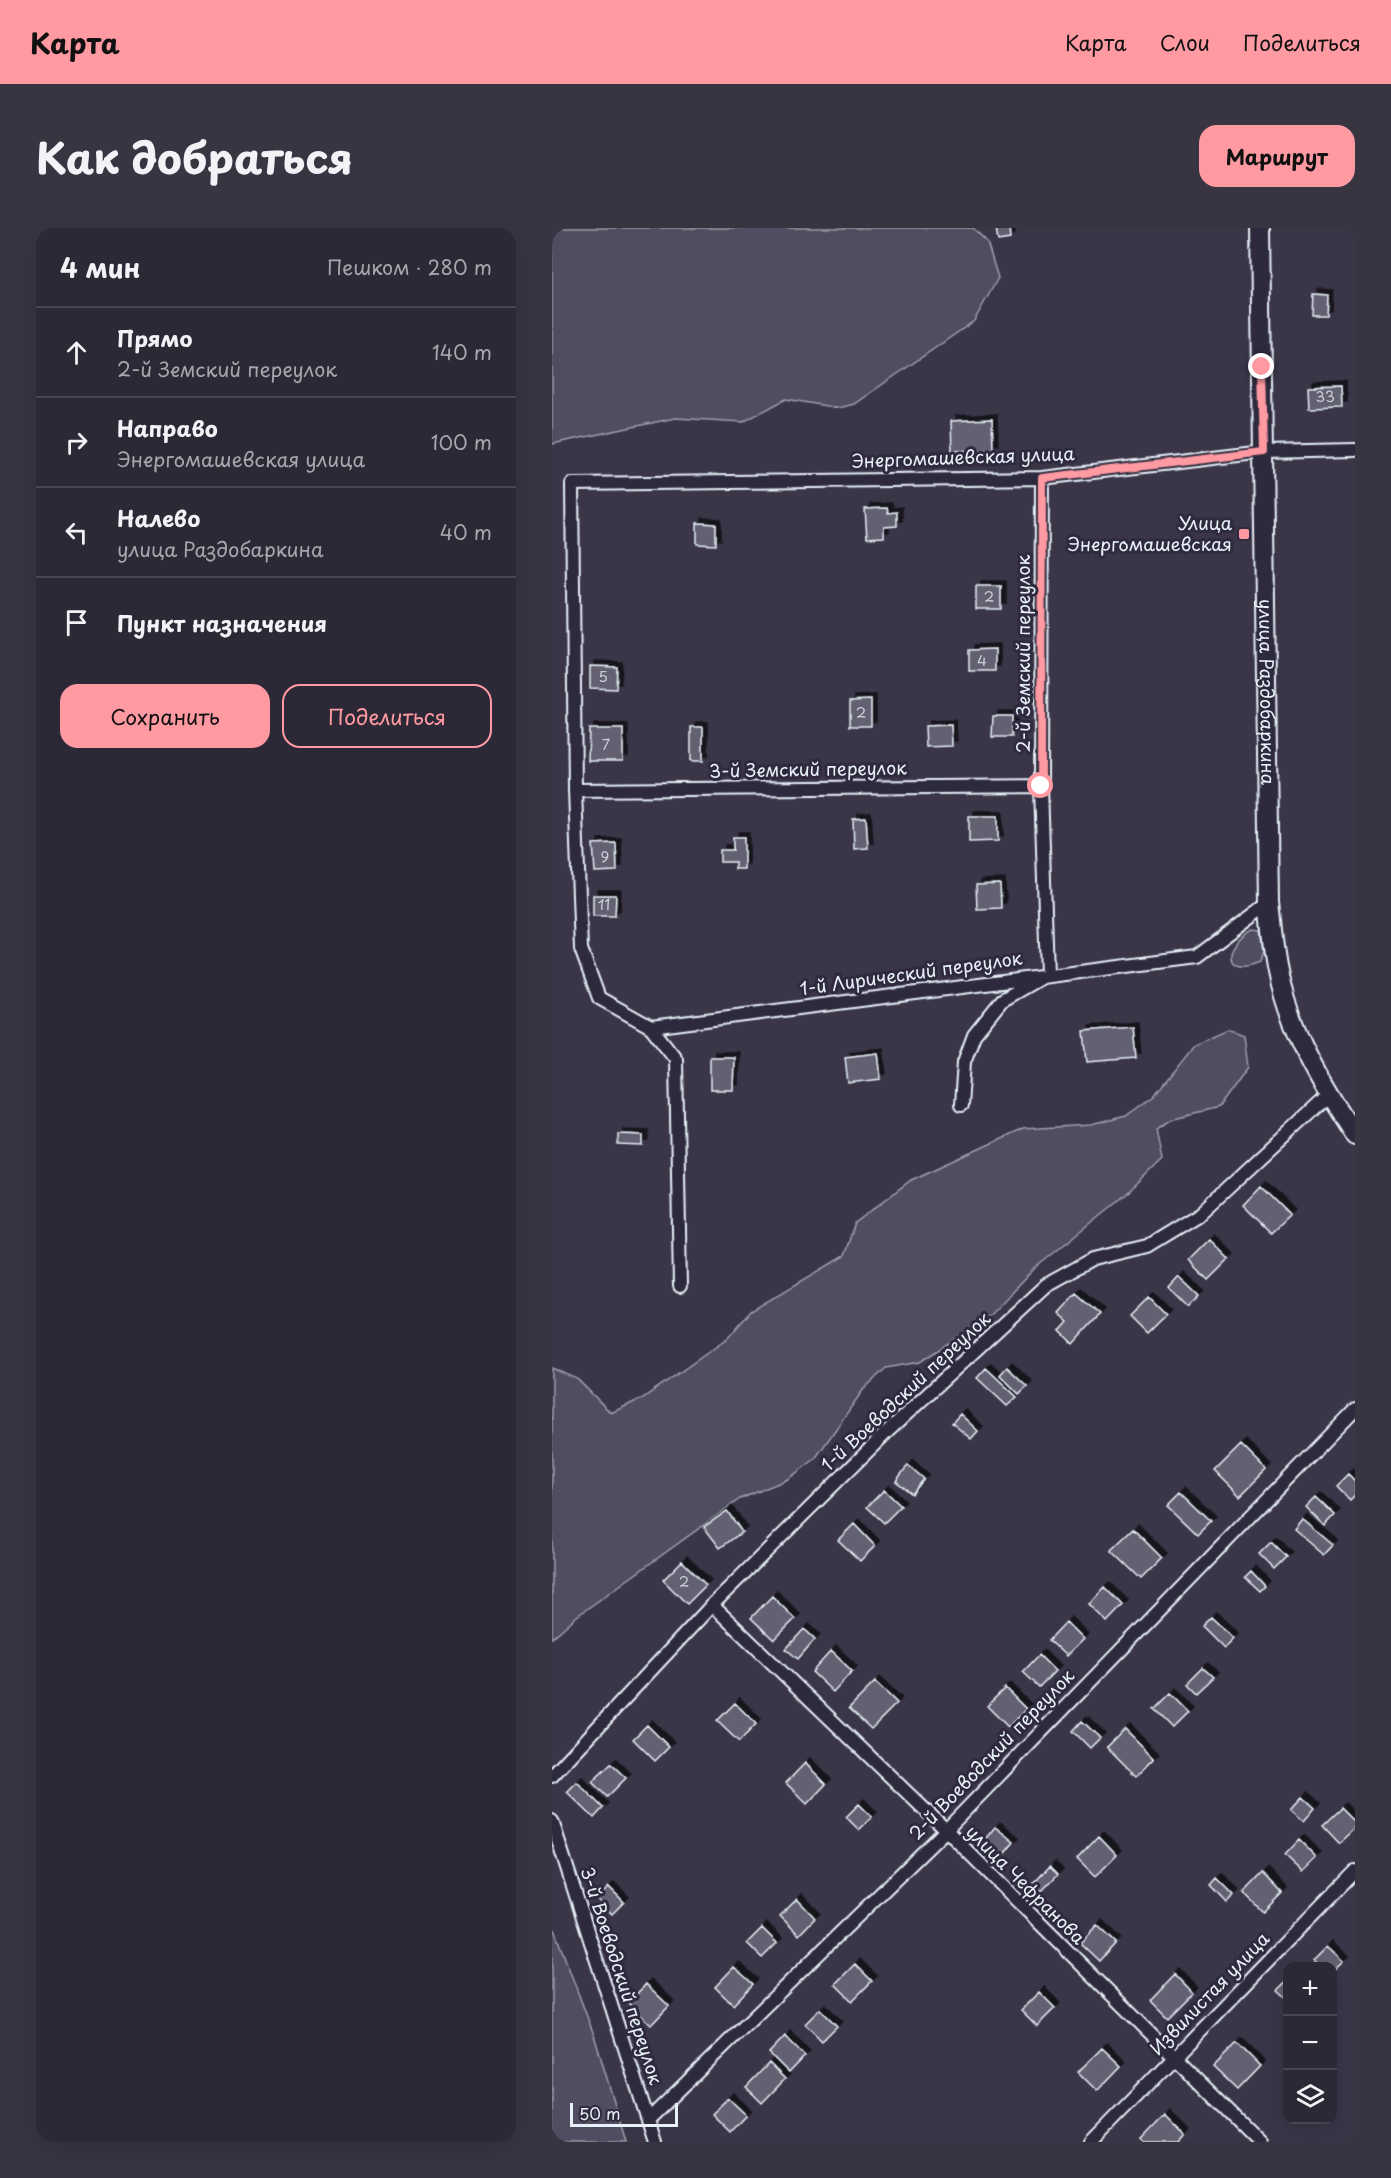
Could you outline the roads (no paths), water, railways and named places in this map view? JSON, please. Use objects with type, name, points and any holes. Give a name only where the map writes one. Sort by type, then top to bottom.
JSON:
[{"type":"street","name":"улица Раздобаркина","points":[[1260,228],[1269,903],[1278,972],[1301,1043],[1328,1095],[1355,1135]]},
{"type":"street","name":"Энергомашевская улица","points":[[575,790],[572,484],[1042,478],[1264,452],[1355,450]]},
{"type":"street","name":"2-й Земский переулок","points":[[1042,478],[1041,786],[1047,974]]},
{"type":"street","name":"3-й Земский переулок","points":[[575,790],[1041,786]]},
{"type":"street","points":[[575,790],[581,949],[599,998],[651,1027],[676,1059],[680,1286]]},
{"type":"street","name":"1-й Лирический переулок","points":[[651,1027],[1047,974],[1197,957],[1269,903]]},
{"type":"street","points":[[961,1104],[964,1062],[975,1035],[1002,1000],[1047,974]]},
{"type":"street","name":"1-й Воеводский переулок","points":[[552,1776],[712,1605],[889,1430],[1046,1285],[1093,1259],[1147,1246],[1201,1213],[1328,1095]]},
{"type":"street","name":"2-й Воеводский переулок","points":[[648,2120],[946,1830],[1355,1409]]},
{"type":"street","name":"улица Чефранова","points":[[712,1605],[946,1830],[1260,2142]]},
{"type":"street","name":"3-й Воеводский переулок","points":[[552,1821],[655,2142]]},
{"type":"street","name":"Извилистая улица","points":[[1091,2142],[1355,1870]]},
{"type":"place","name":"Улица Энергомашевская","points":[[1244,534]]}]
